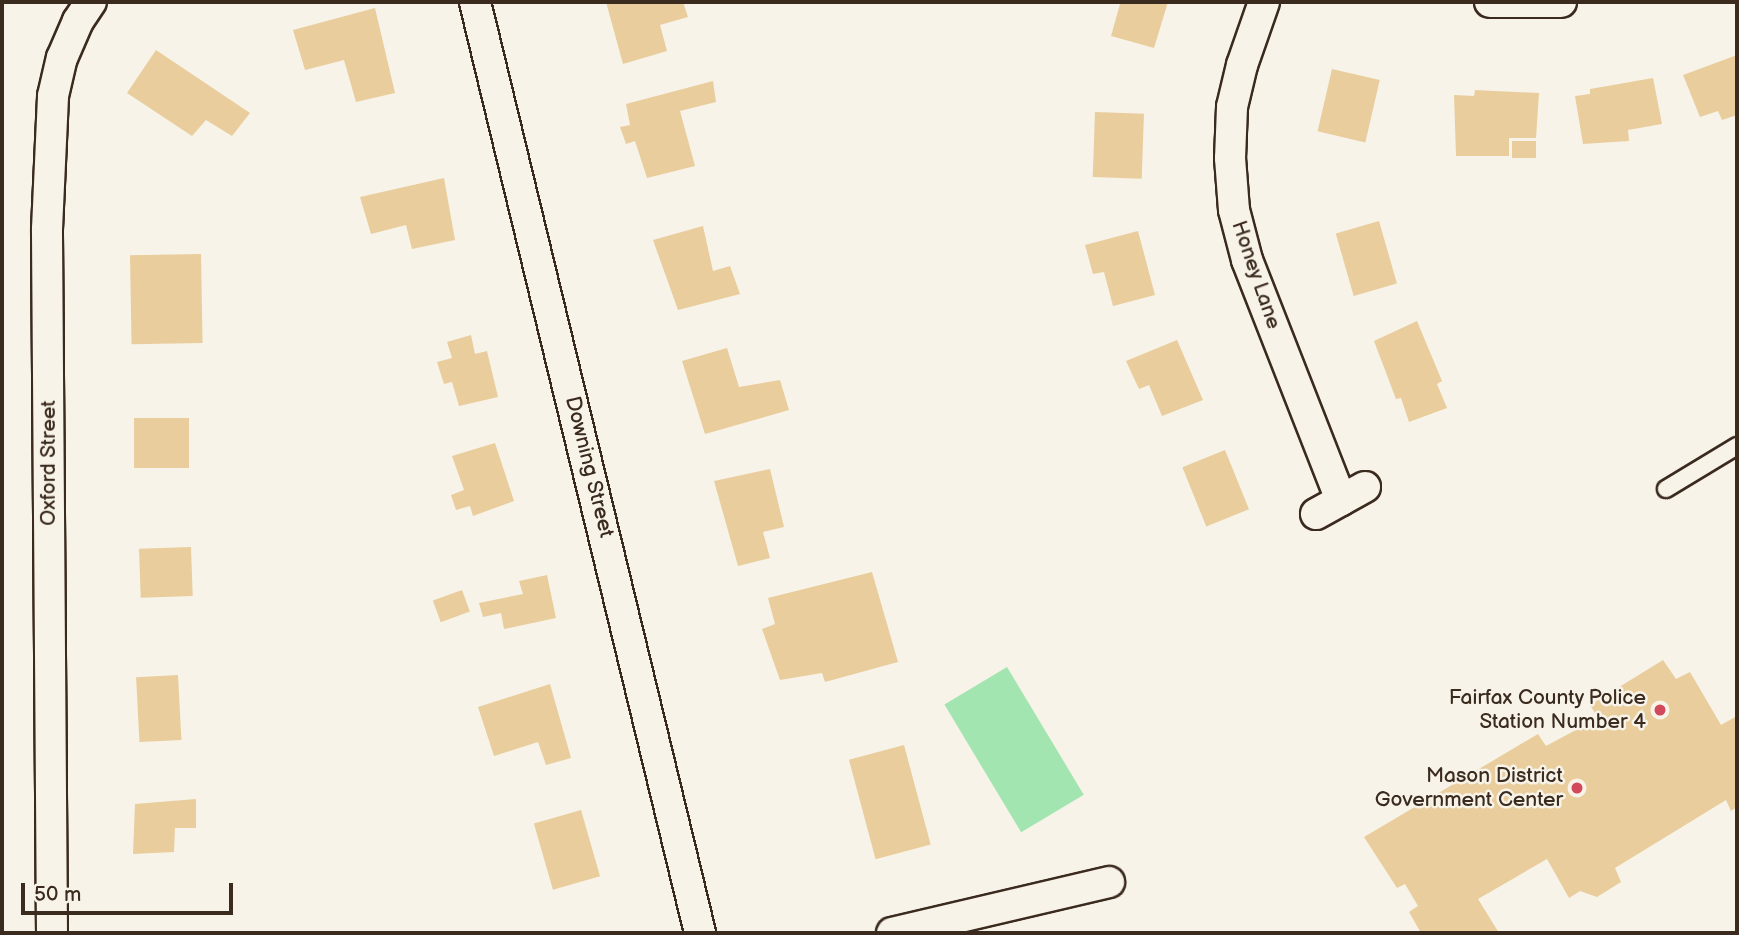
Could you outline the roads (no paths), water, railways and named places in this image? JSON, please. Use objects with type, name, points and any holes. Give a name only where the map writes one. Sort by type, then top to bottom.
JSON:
[{"type":"street","name":"Oxford Street","points":[[52,933],[48,203],[53,96],[62,58],[90,2]]},
{"type":"street","name":"Downing Street","points":[[475,2],[700,933]]},
{"type":"street","name":"Honey Lane","points":[[1264,2],[1242,65],[1233,107],[1230,158],[1234,210],[1247,260],[1341,500]]},
{"type":"street","points":[[1490,2],[1561,2]]},
{"type":"street","points":[[892,933],[1109,883]]},
{"type":"lane","points":[[1666,489],[1737,446]]},
{"type":"place","name":"Fairfax County Police Station Number 4","points":[[1660,710]]},
{"type":"place","name":"Mason District Government Center","points":[[1577,788]]}]
